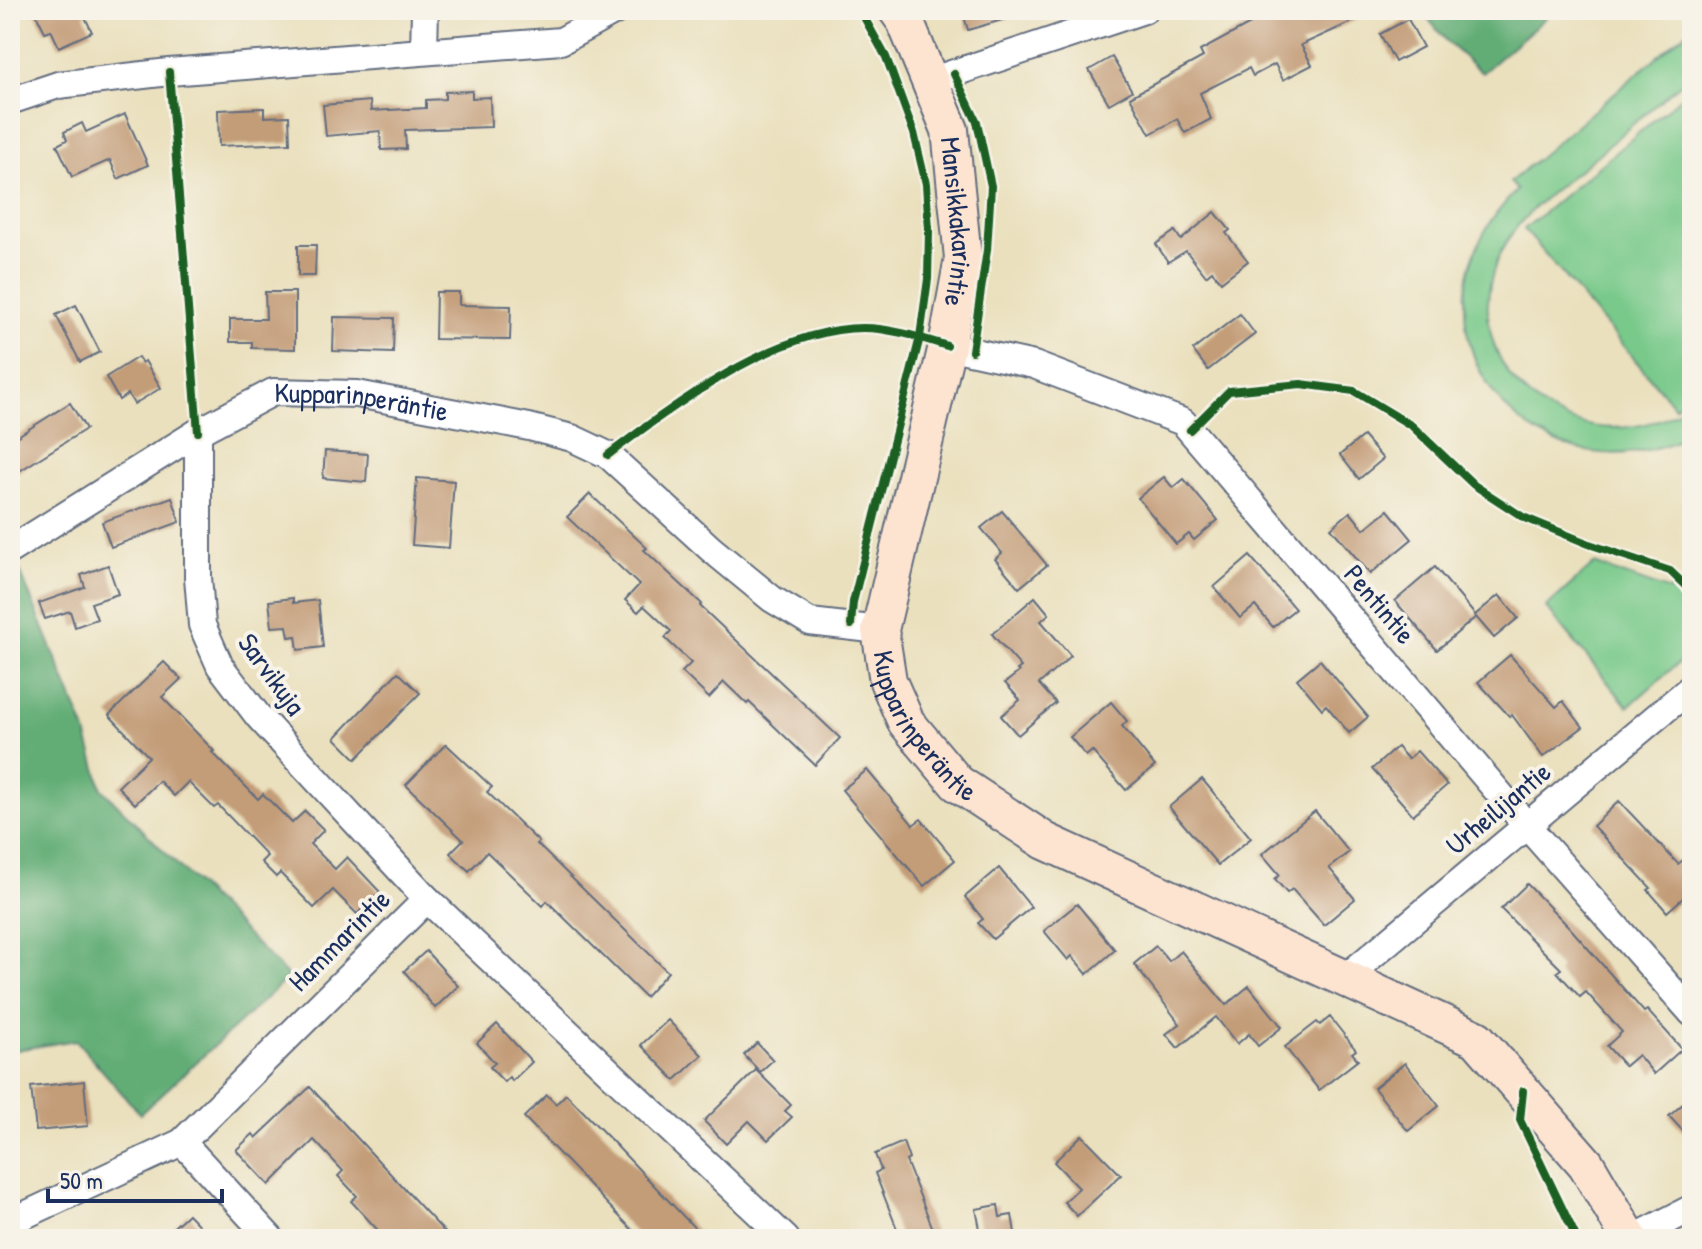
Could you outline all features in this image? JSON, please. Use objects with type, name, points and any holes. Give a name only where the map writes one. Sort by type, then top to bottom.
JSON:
[{"type":"street","points":[[424,50],[425,10]]},
{"type":"street","points":[[10,101],[58,85],[169,72],[561,41],[617,10]]},
{"type":"street","name":"Mansikkakarintie","points":[[880,630],[947,346],[963,258],[950,130],[905,21],[897,10]]},
{"type":"street","points":[[930,81],[1144,10]]},
{"type":"street","name":"Pentintie","points":[[947,346],[1034,365],[1183,422],[1528,827],[1692,1013]]},
{"type":"street","name":"Kupparinperäntie","points":[[10,550],[198,432],[273,392],[357,394],[572,438],[608,455],[711,549],[772,599],[810,622],[880,630],[888,681],[906,722],[957,783],[1045,841],[1477,1039],[1586,1164],[1631,1239]]},
{"type":"street","name":"Sarvikuja","points":[[198,432],[198,577],[202,625],[220,666],[258,716],[427,899]]},
{"type":"street","name":"Urheilijantie","points":[[1345,978],[1692,687]]},
{"type":"street","name":"Hammarintie","points":[[10,1222],[182,1142],[427,899],[786,1239]]},
{"type":"street","points":[[182,1142],[271,1239]]},
{"type":"street","points":[[1631,1239],[1692,1208]]},
{"type":"green space","points":[[1421,10],[1555,10],[1482,73],[1448,43]]},
{"type":"green space","points":[[1692,27],[1692,74],[1538,204],[1514,231],[1496,263],[1488,306],[1494,345],[1512,379],[1540,404],[1574,421],[1613,428],[1653,422],[1692,402],[1692,434],[1631,452],[1576,449],[1529,427],[1493,392],[1471,346],[1465,295],[1480,241],[1517,190],[1510,182]]},
{"type":"green space","points":[[1692,88],[1692,392],[1675,407],[1524,229]]},
{"type":"green space","points":[[15,559],[85,729],[102,789],[289,977],[140,1114],[76,1040],[10,1051],[10,563]]},
{"type":"green space","points":[[1594,564],[1676,593],[1692,610],[1692,651],[1628,707],[1546,607]]},
{"type":"building","points":[[34,10],[94,10],[84,15],[92,32],[59,47],[51,30],[45,32]]},
{"type":"building","points":[[962,10],[1018,10],[1019,15],[968,30]]},
{"type":"building","points":[[1276,10],[1378,10],[1301,45],[1312,65],[1283,80],[1275,64],[1253,76],[1249,68],[1200,93],[1211,119],[1185,133],[1177,119],[1150,134],[1130,97],[1203,57],[1200,51]]},
{"type":"building","points":[[1408,19],[1423,47],[1395,62],[1380,34]]},
{"type":"building","points":[[1112,57],[1132,91],[1109,104],[1089,70]]},
{"type":"building","points":[[472,91],[472,98],[490,97],[491,127],[405,130],[406,149],[381,150],[380,131],[326,136],[323,105],[370,101],[371,111],[426,108],[426,100],[445,99],[445,92]]},
{"type":"building","points":[[264,108],[264,117],[289,116],[290,143],[219,146],[218,110]]},
{"type":"building","points":[[125,114],[148,165],[118,179],[110,160],[72,177],[57,145],[67,140],[64,132],[82,123],[86,132]]},
{"type":"building","points":[[1215,212],[1230,230],[1226,233],[1248,261],[1221,282],[1212,271],[1206,276],[1186,251],[1168,262],[1156,244],[1175,231],[1181,240]]},
{"type":"building","points":[[298,245],[316,245],[315,276],[298,276]]},
{"type":"building","points":[[265,292],[295,292],[295,349],[252,348],[252,342],[230,342],[230,319],[266,319]]},
{"type":"building","points":[[436,292],[459,292],[459,305],[511,306],[510,340],[435,339]]},
{"type":"building","points":[[76,305],[100,352],[80,362],[56,315]]},
{"type":"building","points":[[1240,314],[1255,334],[1208,370],[1193,350]]},
{"type":"building","points":[[334,317],[394,318],[393,353],[333,351]]},
{"type":"building","points":[[138,357],[142,363],[145,361],[161,388],[134,404],[128,394],[119,400],[106,377]]},
{"type":"building","points":[[70,403],[86,429],[10,477],[10,441]]},
{"type":"building","points":[[1363,436],[1383,459],[1359,479],[1340,455]]},
{"type":"building","points":[[325,451],[368,454],[366,482],[323,478]]},
{"type":"building","points":[[1164,477],[1173,488],[1184,479],[1218,520],[1194,540],[1189,534],[1176,544],[1138,498]]},
{"type":"building","points":[[417,478],[454,481],[449,548],[412,545]]},
{"type":"building","points":[[590,494],[702,604],[700,606],[840,738],[815,765],[724,682],[709,698],[682,672],[691,663],[665,638],[671,631],[644,606],[638,612],[625,600],[639,585],[567,517]]},
{"type":"building","points":[[172,497],[180,522],[111,547],[102,522]]},
{"type":"building","points":[[1388,510],[1412,539],[1370,574],[1331,528],[1350,512],[1364,529]]},
{"type":"building","points":[[1002,511],[1047,565],[1019,588],[995,559],[1002,553],[981,528]]},
{"type":"building","points":[[1250,556],[1295,609],[1273,627],[1255,606],[1240,618],[1214,587]]},
{"type":"building","points":[[108,565],[118,594],[91,603],[97,619],[75,627],[70,611],[45,619],[39,603],[85,587],[81,575]]},
{"type":"building","points":[[1435,567],[1475,615],[1499,595],[1518,618],[1494,638],[1476,617],[1437,650],[1395,601]]},
{"type":"building","points":[[1035,597],[1049,614],[1041,621],[1071,656],[1039,684],[1056,703],[1018,735],[1001,716],[1020,700],[1005,683],[1021,667],[992,634]]},
{"type":"building","points":[[293,598],[293,603],[318,600],[323,647],[298,650],[296,636],[289,637],[287,626],[272,627],[269,601]]},
{"type":"building","points":[[1510,655],[1556,707],[1563,701],[1583,727],[1543,757],[1512,715],[1510,717],[1478,682]]},
{"type":"building","points":[[1320,660],[1368,717],[1349,733],[1326,705],[1322,709],[1297,679]]},
{"type":"building","points":[[164,662],[181,679],[162,697],[212,752],[258,799],[263,794],[292,823],[305,811],[324,830],[310,844],[335,869],[347,857],[380,892],[357,914],[333,890],[314,908],[280,873],[276,877],[261,862],[267,856],[218,805],[214,808],[188,782],[174,796],[159,781],[135,804],[118,787],[149,757],[109,715]]},
{"type":"building","points":[[398,672],[420,693],[356,759],[335,738]]},
{"type":"building","points":[[1111,702],[1127,721],[1122,726],[1155,766],[1126,790],[1092,751],[1086,756],[1070,737]]},
{"type":"building","points":[[446,744],[492,787],[487,792],[539,842],[537,844],[668,972],[645,997],[547,901],[543,906],[487,852],[469,871],[450,853],[463,840],[406,785]]},
{"type":"building","points":[[1397,747],[1408,759],[1417,751],[1447,785],[1413,815],[1372,769]]},
{"type":"building","points":[[867,770],[913,825],[921,819],[955,860],[924,886],[842,790]]},
{"type":"building","points":[[1202,779],[1251,838],[1218,865],[1169,807]]},
{"type":"building","points":[[1619,801],[1678,864],[1692,853],[1692,890],[1667,912],[1648,890],[1651,888],[1593,826]]},
{"type":"building","points":[[1315,811],[1349,852],[1329,868],[1355,899],[1324,925],[1292,889],[1287,893],[1275,879],[1280,875],[1262,854]]},
{"type":"building","points":[[999,868],[1031,907],[993,939],[978,923],[983,919],[965,897]]},
{"type":"building","points":[[1527,884],[1682,1049],[1654,1074],[1638,1055],[1625,1066],[1607,1046],[1622,1032],[1586,992],[1580,997],[1557,972],[1561,969],[1501,909]]},
{"type":"building","points":[[1077,904],[1115,950],[1087,974],[1072,956],[1068,960],[1044,931]]},
{"type":"building","points":[[1156,946],[1169,961],[1181,951],[1226,1005],[1249,986],[1282,1027],[1258,1046],[1249,1034],[1237,1044],[1216,1017],[1178,1048],[1166,1034],[1180,1024],[1134,964]]},
{"type":"building","points":[[426,951],[458,986],[435,1008],[404,971]]},
{"type":"building","points":[[1330,1017],[1356,1050],[1352,1053],[1358,1060],[1319,1090],[1285,1047],[1317,1022],[1320,1025]]},
{"type":"building","points":[[668,1020],[702,1055],[675,1080],[641,1045]]},
{"type":"building","points":[[497,1024],[532,1062],[512,1081],[509,1077],[504,1082],[490,1067],[495,1063],[477,1043]]},
{"type":"building","points":[[757,1043],[773,1060],[760,1072],[744,1055]]},
{"type":"building","points":[[1405,1063],[1439,1106],[1408,1131],[1374,1088]]},
{"type":"building","points":[[756,1070],[791,1105],[785,1111],[792,1117],[768,1140],[749,1121],[726,1144],[704,1121]]},
{"type":"building","points":[[84,1081],[88,1126],[36,1131],[31,1087]]},
{"type":"building","points":[[310,1087],[451,1239],[386,1239],[351,1201],[357,1196],[338,1176],[343,1171],[314,1140],[269,1185],[236,1150],[253,1134],[256,1138]]},
{"type":"building","points":[[566,1094],[705,1239],[641,1239],[524,1117],[547,1095],[556,1104]]},
{"type":"building","points":[[1692,1096],[1692,1141],[1669,1116]]},
{"type":"building","points":[[1082,1135],[1121,1175],[1077,1216],[1064,1202],[1079,1188],[1054,1162]]},
{"type":"building","points":[[903,1142],[909,1159],[906,1161],[937,1239],[901,1239],[875,1173],[881,1170],[875,1154]]},
{"type":"building","points":[[998,1205],[1000,1217],[1012,1215],[1016,1239],[982,1239],[976,1209]]},
{"type":"building","points":[[188,1214],[212,1239],[161,1239]]},
{"type":"cycle path","points":[[851,625],[853,602],[920,337],[928,279],[929,230],[926,184],[914,133],[886,57],[860,10]]},
{"type":"cycle path","points":[[169,72],[198,432]]},
{"type":"cycle path","points":[[954,74],[977,122],[991,186],[987,250],[972,351]]},
{"type":"cycle path","points":[[608,455],[695,393],[762,355],[796,341],[830,331],[874,328],[947,346]]},
{"type":"cycle path","points":[[1190,430],[1229,391],[1301,384],[1354,391],[1412,426],[1474,485],[1523,517],[1589,544],[1670,571],[1692,592]]},
{"type":"cycle path","points":[[1523,1091],[1520,1120],[1577,1239]]}]
